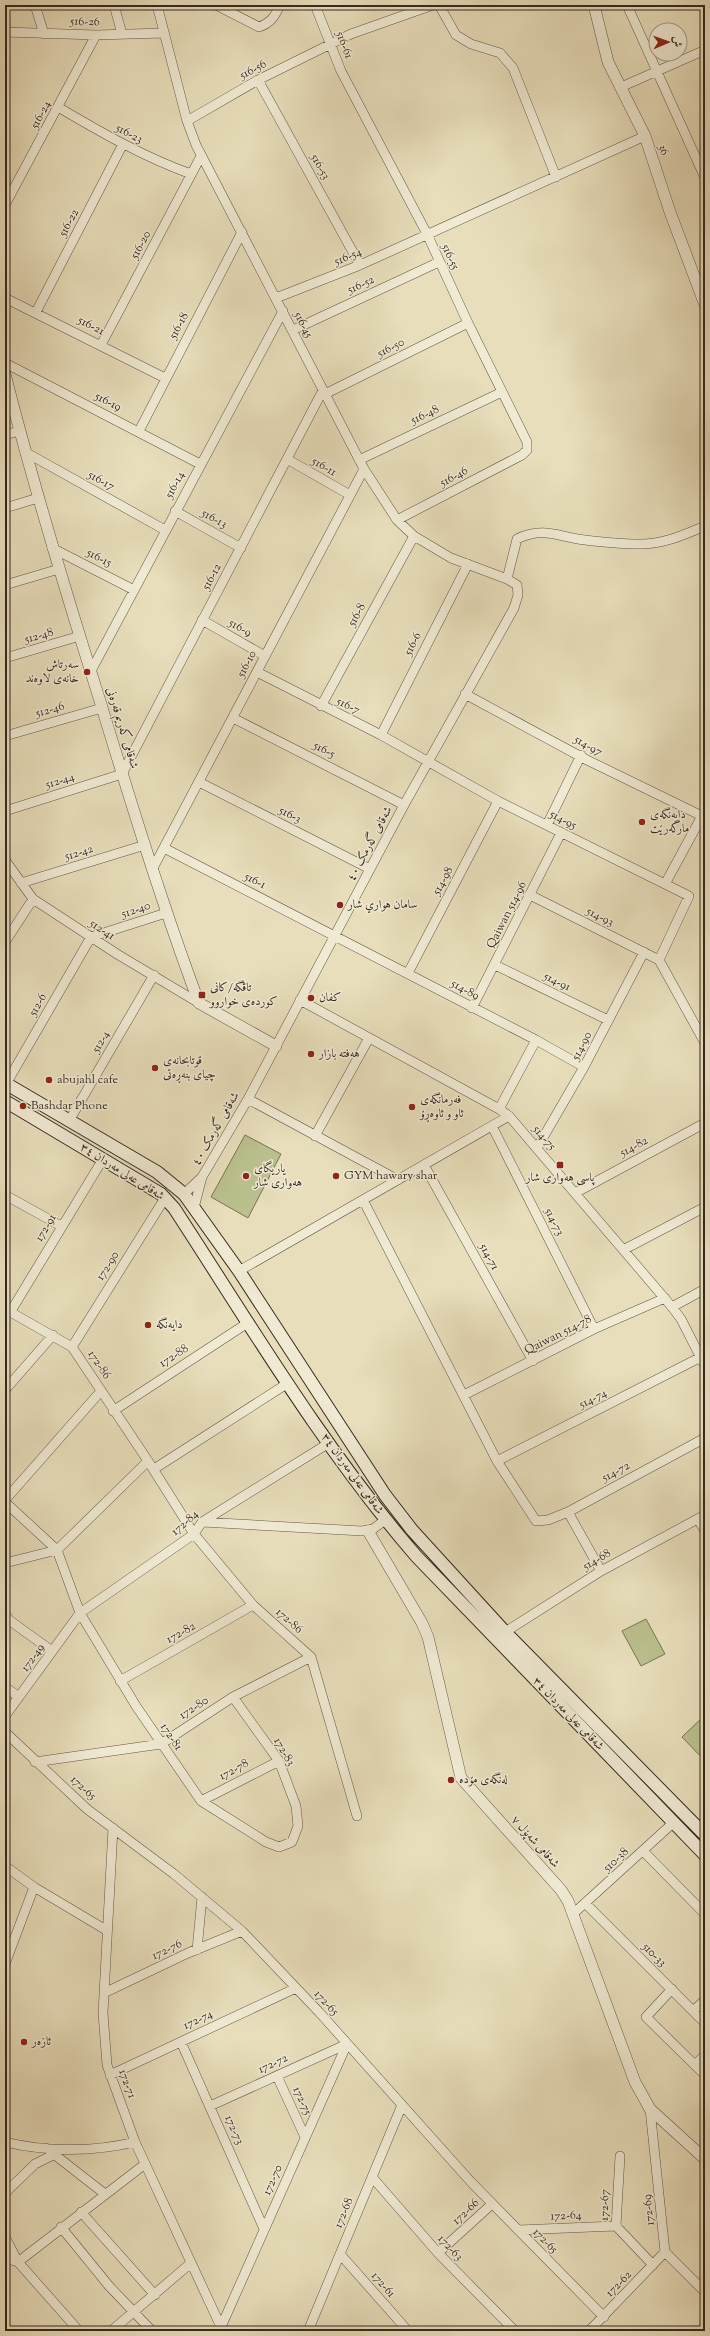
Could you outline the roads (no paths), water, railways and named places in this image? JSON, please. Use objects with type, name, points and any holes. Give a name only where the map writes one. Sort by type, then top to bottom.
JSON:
[{"type":"main road","name":"شەقامی عەلی مەردان ٣٤","points":[[6,1084],[157,1172],[184,1194],[240,1271],[398,1513],[505,1632],[705,1836]]},
{"type":"main road","name":"شەقامی عەلی مەردان ٣٤","points":[[5,1101],[103,1159],[165,1198],[174,1208],[288,1383],[385,1520],[417,1557],[705,1855]]},
{"type":"main road","points":[[247,1319],[261,1305]]},
{"type":"main road","points":[[260,1339],[276,1328]]},
{"type":"street","points":[[35,5],[44,34]]},
{"type":"street","points":[[114,5],[122,34]]},
{"type":"street","name":"516-45","points":[[156,5],[187,121],[202,156],[364,469],[397,520],[414,536],[452,558],[507,579],[517,585]]},
{"type":"street","points":[[216,5],[259,26],[267,25],[274,18],[280,5]]},
{"type":"street","name":"516-61","points":[[315,5],[332,44],[341,71]]},
{"type":"street","name":"516-56","points":[[187,121],[258,80],[351,34],[434,5]]},
{"type":"street","points":[[439,5],[456,35],[471,44],[500,53],[513,68],[556,177]]},
{"type":"street","name":"36","points":[[594,5],[608,62],[644,136],[670,212],[705,305]]},
{"type":"street","points":[[626,5],[705,178]]},
{"type":"street","name":"516-26","points":[[5,32],[96,35],[164,33]]},
{"type":"street","name":"516-24","points":[[5,205],[96,35]]},
{"type":"street","points":[[621,87],[705,50]]},
{"type":"street","name":"516-55","points":[[341,71],[427,234],[468,323],[527,442],[527,450],[522,455]]},
{"type":"street","name":"516-53","points":[[258,80],[360,265]]},
{"type":"street","name":"516-23","points":[[58,107],[160,163],[191,174]]},
{"type":"street","name":"516-54","points":[[276,298],[360,265],[644,136]]},
{"type":"street","name":"516-22","points":[[36,312],[123,144]]},
{"type":"street","name":"516-20","points":[[101,345],[191,174],[202,156]]},
{"type":"street","name":"516-18","points":[[138,431],[242,232]]},
{"type":"street","name":"516-52","points":[[293,330],[439,262]]},
{"type":"street","name":"516-21","points":[[5,298],[36,312],[165,378]]},
{"type":"street","name":"516-14","points":[[91,672],[175,511],[283,311]]},
{"type":"street","name":"516-50","points":[[324,392],[468,323]]},
{"type":"street","name":"516-19","points":[[5,363],[200,464]]},
{"type":"street","name":"شەقامی کەریم قەرەنی","points":[[5,374],[19,431],[52,548],[152,870],[199,1003]]},
{"type":"street","name":"516-12","points":[[122,774],[287,459],[324,392]]},
{"type":"street","name":"516-48","points":[[359,460],[502,392]]},
{"type":"street","points":[[5,435],[19,431]]},
{"type":"street","name":"516-17","points":[[25,452],[165,530]]},
{"type":"street","name":"516-46","points":[[397,520],[522,455]]},
{"type":"street","name":"516-11","points":[[287,459],[350,495]]},
{"type":"street","name":"516-10","points":[[152,870],[364,469]]},
{"type":"street","points":[[5,508],[38,498]]},
{"type":"street","name":"516-13","points":[[175,511],[240,548]]},
{"type":"street","points":[[507,579],[517,539],[530,533],[542,531],[584,540],[638,544],[664,543],[705,526]]},
{"type":"street","name":"516-8","points":[[321,706],[414,536]]},
{"type":"street","name":"516-15","points":[[52,548],[134,590]]},
{"type":"street","name":"516-6","points":[[381,735],[468,564]]},
{"type":"street","points":[[5,585],[59,569]]},
{"type":"street","name":"شەقامی گەرمک ٤٠","points":[[194,1208],[202,1177],[248,1099],[404,804],[429,762],[465,694],[514,608],[518,595],[517,585]]},
{"type":"street","name":"516-9","points":[[202,620],[265,656]]},
{"type":"street","name":"512-48","points":[[5,658],[80,636]]},
{"type":"street","name":"516-7","points":[[257,672],[321,706],[381,735],[429,762]]},
{"type":"street","name":"514-97","points":[[465,694],[581,756],[702,816],[665,884]]},
{"type":"street","name":"512-46","points":[[5,736],[102,708]]},
{"type":"street","name":"516-5","points":[[233,718],[404,804]]},
{"type":"street","points":[[547,825],[581,756]]},
{"type":"street","name":"514-95","points":[[429,762],[498,801],[689,896],[660,960]]},
{"type":"street","name":"512-44","points":[[5,811],[122,774]]},
{"type":"street","name":"516-3","points":[[199,782],[370,869]]},
{"type":"street","name":"514-98","points":[[408,973],[498,801]]},
{"type":"street","name":"Qaiwan 514-96","points":[[472,1008],[561,833]]},
{"type":"street","name":"512-42","points":[[21,883],[145,845]]},
{"type":"street","name":"516-1","points":[[164,848],[334,936]]},
{"type":"street","name":"512-41","points":[[6,861],[33,899],[91,937],[154,974],[199,1003]]},
{"type":"street","name":"514-93","points":[[530,895],[660,960]]},
{"type":"street","points":[[5,942],[33,899]]},
{"type":"street","name":"512-40","points":[[91,937],[166,913]]},
{"type":"street","name":"514-89","points":[[334,936],[536,1040],[584,1067]]},
{"type":"street","name":"512-6","points":[[6,1084],[91,937]]},
{"type":"street","name":"514-90","points":[[537,1148],[584,1067],[644,952]]},
{"type":"street","points":[[660,960],[705,1043]]},
{"type":"street","name":"514-91","points":[[495,965],[608,1020]]},
{"type":"street","name":"512-4","points":[[69,1121],[154,974]]},
{"type":"street","name":"514-75","points":[[300,1000],[499,1109],[509,1116],[665,1298],[681,1319],[705,1366]]},
{"type":"street","points":[[199,1003],[276,1046]]},
{"type":"street","points":[[696,1026],[705,1021]]},
{"type":"street","points":[[315,1136],[369,1038]]},
{"type":"street","points":[[499,1109],[536,1040]]},
{"type":"street","points":[[248,1099],[398,1180]]},
{"type":"street","points":[[240,1271],[509,1116]]},
{"type":"street","name":"514-82","points":[[575,1193],[705,1123]]},
{"type":"street","name":"514-73","points":[[492,1126],[594,1329]]},
{"type":"street","name":"172-91","points":[[8,1310],[103,1159]]},
{"type":"street","name":"514-71","points":[[424,1165],[533,1361]]},
{"type":"street","name":"شەقامی گەرمک ٤٠","points":[[184,1194],[202,1177]]},
{"type":"street","points":[[5,1195],[61,1226]]},
{"type":"street","name":"172-90","points":[[72,1347],[165,1198]]},
{"type":"street","points":[[363,1200],[497,1461]]},
{"type":"street","points":[[623,1250],[705,1207]]},
{"type":"street","points":[[672,1307],[705,1289]]},
{"type":"street","name":"Qaiwan 514-78","points":[[464,1395],[594,1329],[665,1298]]},
{"type":"street","name":"172-86","points":[[8,1310],[72,1347],[113,1411],[154,1469],[194,1534],[253,1606],[311,1657]]},
{"type":"street","name":"172-88","points":[[113,1411],[247,1319]]},
{"type":"street","points":[[5,1390],[53,1335]]},
{"type":"street","name":"514-74","points":[[497,1461],[700,1357]]},
{"type":"street","points":[[154,1469],[288,1383]]},
{"type":"street","points":[[57,1550],[7,1505],[101,1391]]},
{"type":"street","name":"514-72","points":[[497,1461],[536,1521],[548,1520],[568,1512],[705,1438]]},
{"type":"street","name":"172-84","points":[[80,1613],[194,1534],[202,1522],[329,1442]]},
{"type":"street","points":[[5,1563],[57,1550],[148,1461]]},
{"type":"street","points":[[568,1512],[600,1570]]},
{"type":"street","points":[[702,1517],[705,1531]]},
{"type":"street","name":"514-68","points":[[505,1632],[600,1570],[702,1517]]},
{"type":"street","points":[[202,1522],[368,1530],[385,1520]]},
{"type":"street","name":"شەقامی شەپۆل ٧","points":[[368,1530],[422,1623],[428,1637],[460,1778],[561,1890],[574,1913],[635,2082],[650,2109],[705,2159]]},
{"type":"street","name":"172-81","points":[[57,1550],[80,1613],[120,1681],[161,1744],[201,1801],[266,1842],[279,1847],[292,1842],[298,1826]]},
{"type":"street","name":"172-82","points":[[120,1681],[253,1606]]},
{"type":"street","name":"172-49","points":[[5,1716],[80,1613]]},
{"type":"street","points":[[6,1618],[52,1651]]},
{"type":"street","points":[[311,1657],[357,1816]]},
{"type":"street","name":"172-80","points":[[35,1762],[161,1744],[233,1697],[311,1657]]},
{"type":"street","points":[[5,1686],[19,1697]]},
{"type":"street","name":"172-83","points":[[233,1697],[279,1761],[296,1806],[298,1826]]},
{"type":"street","name":"172-65","points":[[5,1732],[35,1762],[87,1809],[202,1897],[242,1931],[296,1988],[492,2204],[604,2317]]},
{"type":"street","name":"172-78","points":[[201,1801],[279,1761]]},
{"type":"street","name":"510-38","points":[[574,1913],[586,1904],[673,1823]]},
{"type":"street","name":"172-71","points":[[113,1828],[106,1930],[103,2013],[107,2065],[135,2142],[191,2263],[224,2329]]},
{"type":"street","points":[[643,1851],[705,1914]]},
{"type":"street","points":[[5,1866],[34,1887],[106,1930]]},
{"type":"street","points":[[5,1964],[34,1887]]},
{"type":"street","points":[[197,1950],[202,1897]]},
{"type":"street","name":"510-33","points":[[586,1904],[705,2023]]},
{"type":"street","name":"172-76","points":[[104,1994],[197,1950],[242,1931]]},
{"type":"street","name":"172-74","points":[[110,2075],[296,1988]]},
{"type":"street","points":[[672,1989],[646,2017],[705,2075]]},
{"type":"street","points":[[694,2011],[705,2000]]},
{"type":"street","name":"172-73","points":[[181,2042],[264,2229]]},
{"type":"street","name":"172-72","points":[[210,2106],[347,2044]]},
{"type":"street","name":"172-70","points":[[224,2329],[264,2229],[347,2044]]},
{"type":"street","points":[[695,2065],[705,2055]]},
{"type":"street","name":"172-75","points":[[277,2076],[305,2137]]},
{"type":"street","name":"172-68","points":[[308,2331],[402,2105]]},
{"type":"street","name":"172-69","points":[[650,2109],[665,2252]]},
{"type":"street","points":[[5,2142],[46,2148],[107,2149],[135,2142]]},
{"type":"street","points":[[46,2148],[53,2155],[105,2194]]},
{"type":"street","points":[[5,2193],[35,2164],[53,2155]]},
{"type":"street","name":"172-67","points":[[620,2156],[616,2226],[653,2265]]},
{"type":"street","points":[[18,2262],[145,2164]]},
{"type":"street","name":"172-63","points":[[372,2177],[438,2253],[515,2331]]},
{"type":"street","name":"172-66","points":[[438,2253],[492,2204]]},
{"type":"street","points":[[81,2212],[155,2295]]},
{"type":"street","name":"172-64","points":[[518,2230],[616,2226]]},
{"type":"street","points":[[62,2227],[134,2313],[152,2331]]},
{"type":"street","points":[[5,2237],[18,2262],[78,2331]]},
{"type":"street","points":[[665,2252],[705,2292]]},
{"type":"street","name":"172-62","points":[[589,2331],[665,2252]]},
{"type":"street","name":"172-61","points":[[340,2254],[408,2331]]},
{"type":"street","points":[[5,2258],[18,2262]]},
{"type":"street","points":[[111,2331],[191,2263]]},
{"type":"place","name":"سەرتاش خانەی لاوەند","points":[[87,672]]},
{"type":"place","name":"دایەنگەی مارگەرێت","points":[[642,822]]},
{"type":"place","name":"سامان هواري شار","points":[[340,905]]},
{"type":"place","name":"تاڤگە/کانی کوردەی خواروو","points":[[202,995]]},
{"type":"place","name":"كفان","points":[[311,998]]},
{"type":"place","name":"هەفتە بازار","points":[[311,1054]]},
{"type":"place","name":"قوتابحانەی چیای بنەڕەتی","points":[[155,1068]]},
{"type":"place","name":"abujahl cafe","points":[[49,1080]]},
{"type":"place","name":"Bashdar Phone","points":[[23,1106]]},
{"type":"place","name":"فەرمانگەی ئاو و ئاوەڕۆ","points":[[412,1107]]},
{"type":"place","name":"پاسی هەواری شار","points":[[560,1165]]},
{"type":"place","name":"یاریگای هەواری شار","points":[[246,1176]]},
{"type":"place","name":"GYM hawary shar","points":[[336,1176]]},
{"type":"place","name":"دایەنگە","points":[[148,1325]]},
{"type":"place","name":"لەنگەی مۆدە","points":[[451,1780]]},
{"type":"place","name":"ئازەر","points":[[24,2042]]}]
